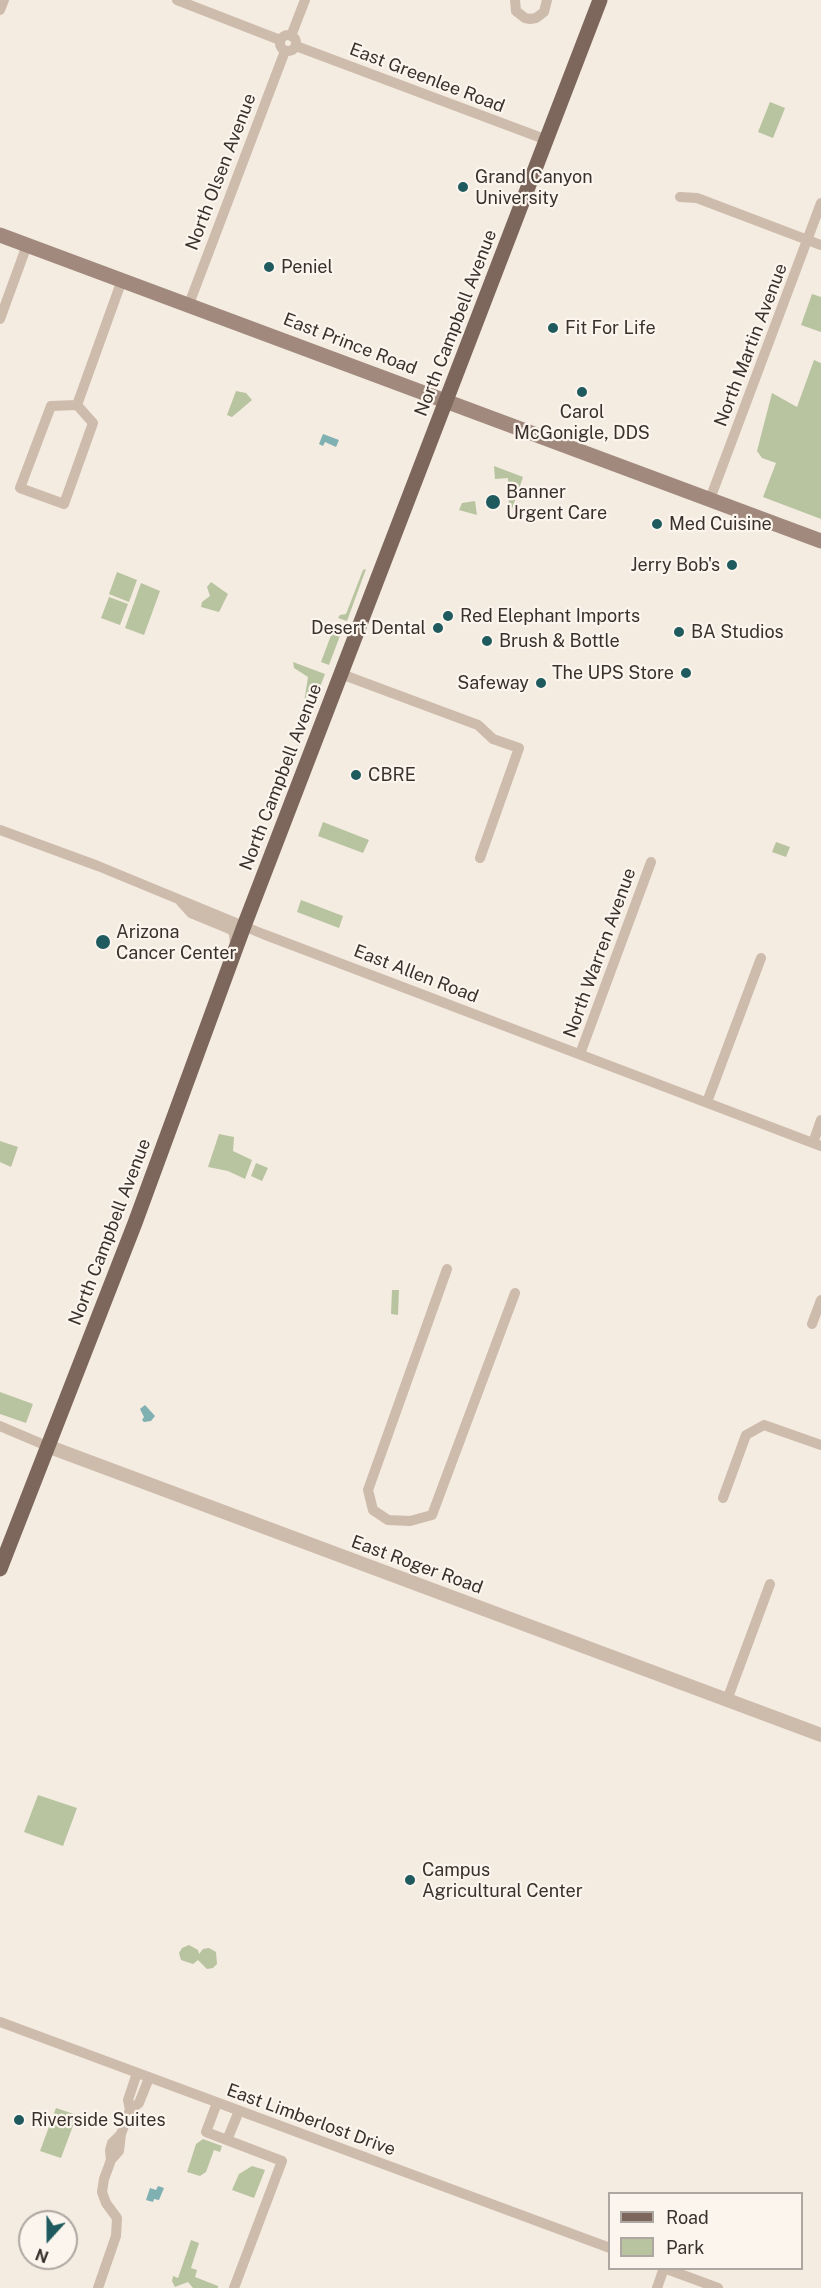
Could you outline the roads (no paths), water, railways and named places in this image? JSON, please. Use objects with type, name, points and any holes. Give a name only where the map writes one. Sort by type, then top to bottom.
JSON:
[{"type":"main road","name":"North Campbell Avenue","points":[[0,1569],[133,1229],[244,926],[600,0]]},
{"type":"main road","name":"East Prince Road","points":[[0,235],[821,541]]},
{"type":"street","points":[[0,10],[4,0]]},
{"type":"street","points":[[177,0],[280,40]]},
{"type":"street","points":[[280,40],[281,48],[290,51],[305,0]]},
{"type":"street","points":[[515,0],[516,11],[530,19],[544,12],[547,0]]},
{"type":"street","points":[[280,40],[284,36],[294,41]]},
{"type":"street","name":"East Greenlee Road","points":[[294,41],[547,140]]},
{"type":"street","name":"North Olsen Avenue","points":[[189,304],[285,51]]},
{"type":"street","points":[[680,197],[697,198],[821,245]]},
{"type":"street","name":"North Martin Avenue","points":[[710,499],[821,202]]},
{"type":"street","points":[[0,319],[27,245]]},
{"type":"street","points":[[76,405],[122,280]]},
{"type":"street","points":[[76,405],[93,423],[64,504],[20,488],[51,406],[76,405]]},
{"type":"street","points":[[341,674],[478,725],[494,739],[519,748],[480,858]]},
{"type":"street","name":"East Allen Road","points":[[0,830],[98,866],[244,926],[817,1144]]},
{"type":"street","name":"North Warren Avenue","points":[[580,1054],[651,862]]},
{"type":"street","points":[[181,902],[191,913],[230,929],[234,933],[234,953]]},
{"type":"street","points":[[707,1102],[761,958]]},
{"type":"street","points":[[817,1144],[821,1120]]},
{"type":"street","points":[[447,1269],[368,1490],[373,1510],[388,1520],[410,1521],[432,1515],[515,1293]]},
{"type":"street","points":[[812,1324],[821,1300]]},
{"type":"street","points":[[723,1498],[746,1435],[764,1425],[821,1445]]},
{"type":"street","name":"East Roger Road","points":[[0,1426],[47,1446],[821,1736]]},
{"type":"street","points":[[727,1700],[770,1584]]},
{"type":"street","name":"East Limberlost Drive","points":[[0,2022],[608,2248]]},
{"type":"street","points":[[130,2110],[128,2100],[137,2073]]},
{"type":"street","points":[[98,2288],[116,2236],[117,2218],[106,2203],[102,2192],[104,2179],[111,2160],[119,2151],[120,2134],[130,2110],[139,2103],[149,2078]]},
{"type":"street","points":[[217,2103],[206,2132],[282,2161],[234,2288]]},
{"type":"street","points":[[227,2140],[239,2111]]},
{"type":"street","points":[[657,2288],[663,2270]]},
{"type":"street","points":[[669,2270],[718,2288]]},
{"type":"water","points":[[323,434],[339,440],[336,447],[325,442],[323,446],[319,444]]},
{"type":"water","points":[[145,1405],[155,1416],[151,1421],[142,1420],[144,1417],[140,1409]]},
{"type":"water","points":[[158,2186],[164,2188],[159,2200],[154,2199],[153,2202],[146,2200],[150,2188],[156,2190]]},
{"type":"place","name":"Grand Canyon University","points":[[463,187]]},
{"type":"place","name":"Peniel","points":[[269,267]]},
{"type":"place","name":"Fit For Life","points":[[553,328]]},
{"type":"place","name":"Carol McGonigle, DDS","points":[[582,392]]},
{"type":"place","name":"Banner Urgent Care","points":[[493,502]]},
{"type":"place","name":"Med Cuisine","points":[[657,524]]},
{"type":"place","name":"Jerry Bob's","points":[[732,565]]},
{"type":"place","name":"Red Elephant Imports","points":[[448,616]]},
{"type":"place","name":"Desert Dental","points":[[438,628]]},
{"type":"place","name":"BA Studios","points":[[679,632]]},
{"type":"place","name":"Brush & Bottle","points":[[487,641]]},
{"type":"place","name":"The UPS Store","points":[[686,673]]},
{"type":"place","name":"Safeway","points":[[541,683]]},
{"type":"place","name":"CBRE","points":[[356,775]]},
{"type":"place","name":"Arizona Cancer Center","points":[[103,942]]},
{"type":"place","name":"Campus Agricultural Center","points":[[410,1880]]},
{"type":"place","name":"Riverside Suites","points":[[19,2120]]}]
